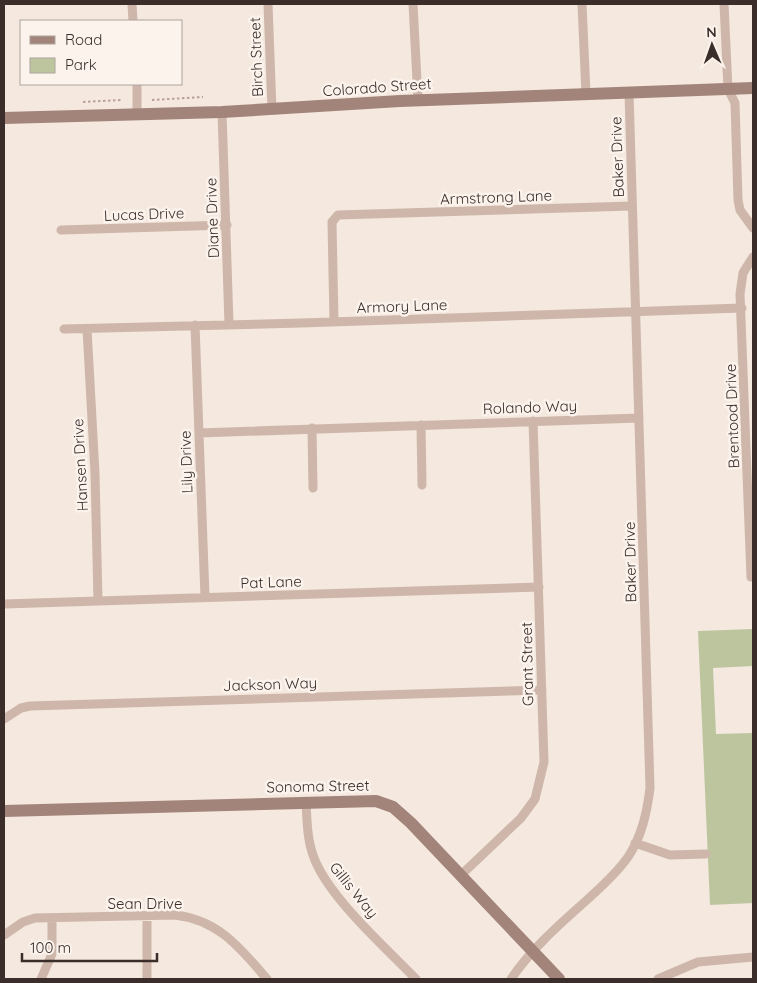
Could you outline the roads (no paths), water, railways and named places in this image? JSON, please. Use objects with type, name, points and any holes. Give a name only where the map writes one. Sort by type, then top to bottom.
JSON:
[{"type":"street","points":[[132,4],[133,20]]},
{"type":"street","name":"Birch Street","points":[[268,4],[272,110]]},
{"type":"street","points":[[413,4],[418,100]]},
{"type":"street","points":[[582,4],[586,94]]},
{"type":"street","points":[[724,4],[728,89],[735,103],[738,200],[740,210],[753,228]]},
{"type":"street","points":[[137,85],[137,115]]},
{"type":"street","name":"Colorado Street","points":[[4,118],[272,110],[418,100],[753,88]]},
{"type":"street","name":"Baker Drive","points":[[510,979],[532,951],[610,878],[628,857],[642,826],[650,788],[629,93]]},
{"type":"street","name":"Diane Drive","points":[[222,112],[229,324]]},
{"type":"street","name":"Armstrong Lane","points":[[334,322],[332,222],[338,215],[632,206]]},
{"type":"street","name":"Lucas Drive","points":[[61,230],[227,225]]},
{"type":"street","name":"Brentood Drive","points":[[752,577],[741,280],[746,267],[753,257]]},
{"type":"street","name":"Armory Lane","points":[[64,329],[742,308]]},
{"type":"street","name":"Lily Drive","points":[[196,325],[205,597]]},
{"type":"street","name":"Hansen Drive","points":[[87,329],[98,600]]},
{"type":"street","name":"Rolando Way","points":[[199,433],[639,418]]},
{"type":"street","name":"Grant Street","points":[[461,875],[521,818],[535,799],[544,762],[533,421]]},
{"type":"street","points":[[421,425],[422,485]]},
{"type":"street","points":[[312,428],[313,488]]},
{"type":"street","name":"Pat Lane","points":[[4,604],[539,587]]},
{"type":"street","name":"Jackson Way","points":[[4,719],[21,708],[30,706],[542,690]]},
{"type":"street","name":"Sonoma Street","points":[[4,811],[376,801],[393,807],[411,823],[559,979]]},
{"type":"street","name":"Gillis Way","points":[[306,802],[308,837],[313,856],[325,881],[416,979]]},
{"type":"street","points":[[635,843],[670,855],[706,854]]},
{"type":"street","points":[[147,916],[147,979]]},
{"type":"street","name":"Sean Drive","points":[[4,935],[23,922],[35,918],[193,917],[209,924],[235,943],[267,979]]},
{"type":"street","points":[[41,979],[52,954],[52,918]]},
{"type":"street","points":[[658,979],[698,962],[753,957]]}]
